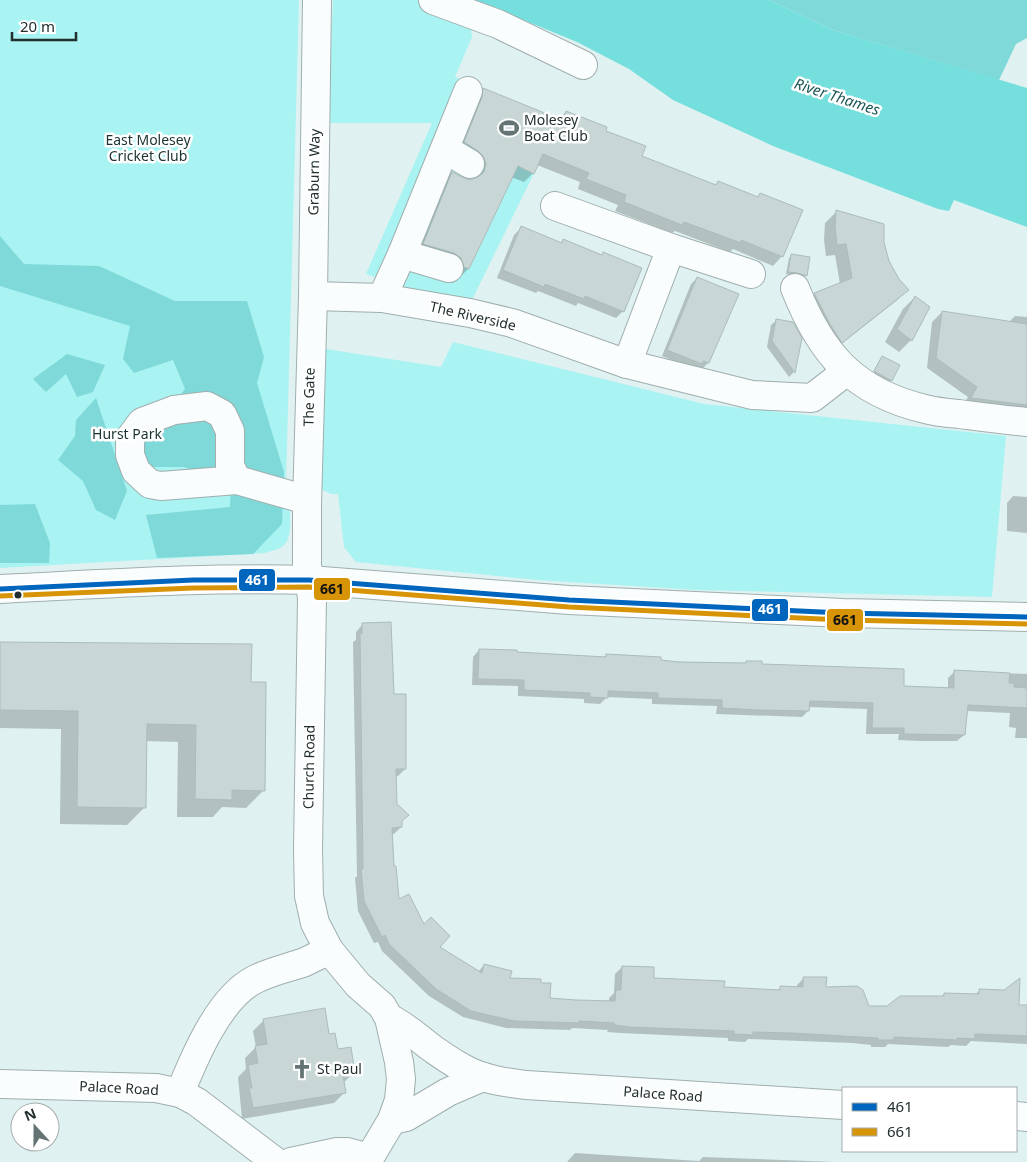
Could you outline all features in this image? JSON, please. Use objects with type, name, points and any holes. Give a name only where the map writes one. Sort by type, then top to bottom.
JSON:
[{"type":"street","name":"Graburn Way","points":[[311,345],[316,0]]},
{"type":"street","points":[[433,0],[498,24],[583,66]]},
{"type":"street","points":[[382,298],[402,254],[468,91]]},
{"type":"street","points":[[444,150],[470,164]]},
{"type":"street","points":[[555,206],[671,248],[751,274]]},
{"type":"street","points":[[627,364],[671,248]]},
{"type":"street","points":[[402,254],[449,268]]},
{"type":"street","points":[[795,288],[817,335],[831,355],[846,371],[874,390],[900,402],[926,410],[1027,422]]},
{"type":"street","name":"The Riverside","points":[[313,296],[382,298],[470,313],[512,323],[627,364],[752,395],[812,398],[846,371]]},
{"type":"street","name":"The Gate","points":[[307,500],[311,345]]},
{"type":"street","points":[[237,480],[307,500],[307,564],[309,580]]},
{"type":"street","points":[[0,589],[143,582],[309,580],[569,600],[824,612],[1027,617]]},
{"type":"street","name":"Church Road","points":[[309,580],[312,598],[309,896],[315,923],[329,950],[352,978],[382,1006],[389,1018],[400,1062],[399,1100],[392,1120],[368,1160]]},
{"type":"street","points":[[180,1093],[205,1036],[243,987],[263,976],[305,962],[329,950]]},
{"type":"street","name":"Palace Road","points":[[389,1018],[403,1025],[456,1064],[483,1077],[526,1085],[842,1105]]},
{"type":"street","points":[[392,1120],[406,1116],[448,1092],[483,1077]]},
{"type":"street","name":"Palace Road","points":[[0,1084],[156,1088],[180,1093],[205,1108],[276,1162]]},
{"type":"street","points":[[291,1162],[337,1152],[347,1152],[368,1160]]},
{"type":"green space","points":[[0,0],[299,0],[286,482],[290,531],[288,539],[281,548],[264,553],[0,568]]},
{"type":"green space","points":[[333,0],[416,0],[470,19],[472,37],[455,77],[560,120],[472,300],[404,287],[366,274],[432,123],[328,123]]},
{"type":"green space","points":[[453,342],[704,404],[1006,436],[992,597],[696,590],[537,580],[356,562],[344,547],[338,494],[331,494],[321,489],[326,349],[441,367]]},
{"type":"shaded area","points":[[769,0],[1027,0],[1027,38],[1016,44],[999,80],[833,30]]},
{"type":"shaded area","points":[[0,236],[24,264],[99,266],[175,301],[247,301],[264,357],[257,383],[284,472],[282,524],[253,554],[157,558],[146,515],[230,507],[231,484],[184,467],[149,467],[126,432],[160,422],[185,389],[173,360],[134,373],[123,359],[130,326],[0,286]]},
{"type":"shaded area","points":[[67,354],[105,365],[93,392],[77,397],[66,374],[46,392],[33,379]]},
{"type":"shaded area","points":[[96,398],[127,491],[115,520],[96,510],[83,481],[58,460],[75,436],[76,420]]},
{"type":"shaded area","points":[[35,504],[50,543],[49,563],[0,563],[0,505]]},
{"type":"water","name":"River Thames","points":[[474,0],[769,0],[833,30],[1027,88],[1027,227],[954,200],[949,211],[938,209],[773,146],[673,100],[629,69],[577,42]]},
{"type":"building","points":[[483,88],[562,120],[566,111],[607,127],[606,131],[646,146],[642,156],[716,185],[718,181],[758,197],[760,193],[803,210],[783,257],[741,240],[741,243],[684,222],[682,225],[624,202],[626,195],[586,179],[589,173],[543,154],[534,174],[518,166],[469,269],[464,267],[461,258],[454,253],[423,244],[452,172],[470,180],[484,172],[486,164],[483,156],[464,142],[482,97]]},
{"type":"building","points":[[836,210],[884,224],[884,242],[889,261],[899,279],[909,290],[842,343],[814,293],[852,278],[846,244],[837,245]]},
{"type":"building","points":[[521,226],[562,243],[563,239],[602,255],[603,252],[642,268],[624,312],[585,296],[584,299],[545,284],[544,287],[503,270]]},
{"type":"building","points":[[791,254],[810,257],[807,276],[788,272]]},
{"type":"building","points":[[697,277],[739,294],[709,363],[703,361],[702,364],[667,350]]},
{"type":"building","points":[[915,296],[930,307],[912,341],[897,329]]},
{"type":"building","points":[[942,311],[1027,324],[1027,405],[971,398],[977,387],[936,358]]},
{"type":"building","points":[[776,319],[793,322],[802,338],[795,373],[772,341]]},
{"type":"building","points":[[882,356],[900,365],[892,381],[874,371]]},
{"type":"building","points":[[391,622],[394,694],[406,694],[406,769],[396,769],[397,804],[409,815],[402,821],[402,827],[392,828],[394,866],[396,866],[399,899],[409,894],[424,924],[431,917],[450,936],[440,947],[482,973],[484,964],[512,971],[510,978],[541,979],[541,983],[551,983],[550,998],[576,1000],[615,1001],[616,990],[621,990],[622,966],[654,967],[654,978],[725,981],[724,987],[780,990],[780,986],[803,987],[803,977],[827,977],[826,987],[857,986],[863,990],[869,1006],[887,1006],[900,996],[944,996],[944,993],[979,994],[979,989],[1004,990],[1020,978],[1019,1005],[1027,1005],[1027,1036],[975,1034],[975,1039],[894,1037],[894,1040],[878,1040],[878,1038],[791,1033],[753,1032],[753,1035],[734,1034],[734,1031],[629,1027],[614,1025],[614,1023],[579,1021],[579,1023],[514,1021],[471,1011],[436,989],[389,944],[385,935],[382,937],[364,901],[361,869],[363,869],[360,633],[362,634],[362,623]]},
{"type":"building","points":[[0,642],[252,644],[251,682],[266,682],[265,791],[232,790],[232,800],[195,799],[196,725],[147,724],[146,808],[77,807],[78,711],[0,710]]},
{"type":"building","points":[[479,649],[606,657],[606,654],[661,657],[661,660],[679,662],[746,663],[746,661],[762,661],[762,664],[904,669],[904,686],[954,688],[954,670],[1010,673],[1009,683],[1014,683],[1014,687],[1027,688],[1027,708],[968,705],[965,735],[904,734],[904,728],[872,728],[873,703],[810,701],[809,711],[757,710],[722,708],[722,700],[658,698],[658,693],[608,691],[608,698],[590,697],[590,693],[524,690],[524,680],[478,679]]},
{"type":"building","name":"St Paul","points":[[325,1008],[329,1034],[335,1033],[338,1049],[351,1047],[355,1073],[343,1075],[346,1093],[253,1108],[249,1088],[252,1088],[248,1065],[258,1063],[255,1046],[267,1044],[263,1019]]},
{"type":"transit line","name":"461","points":[[0,589],[193,580],[309,580],[569,600],[843,613],[1027,617]]},
{"type":"transit line","name":"661","points":[[0,596],[193,588],[309,587],[569,607],[843,620],[1027,624]]},
{"type":"place","name":"Molesey Boat Club","points":[[509,128]]},
{"type":"place","name":"St Paul","points":[[302,1069]]},
{"type":"park label","name":"East Molesey Cricket Club","points":[[148,148]]},
{"type":"park label","name":"Hurst Park","points":[[127,434]]}]
